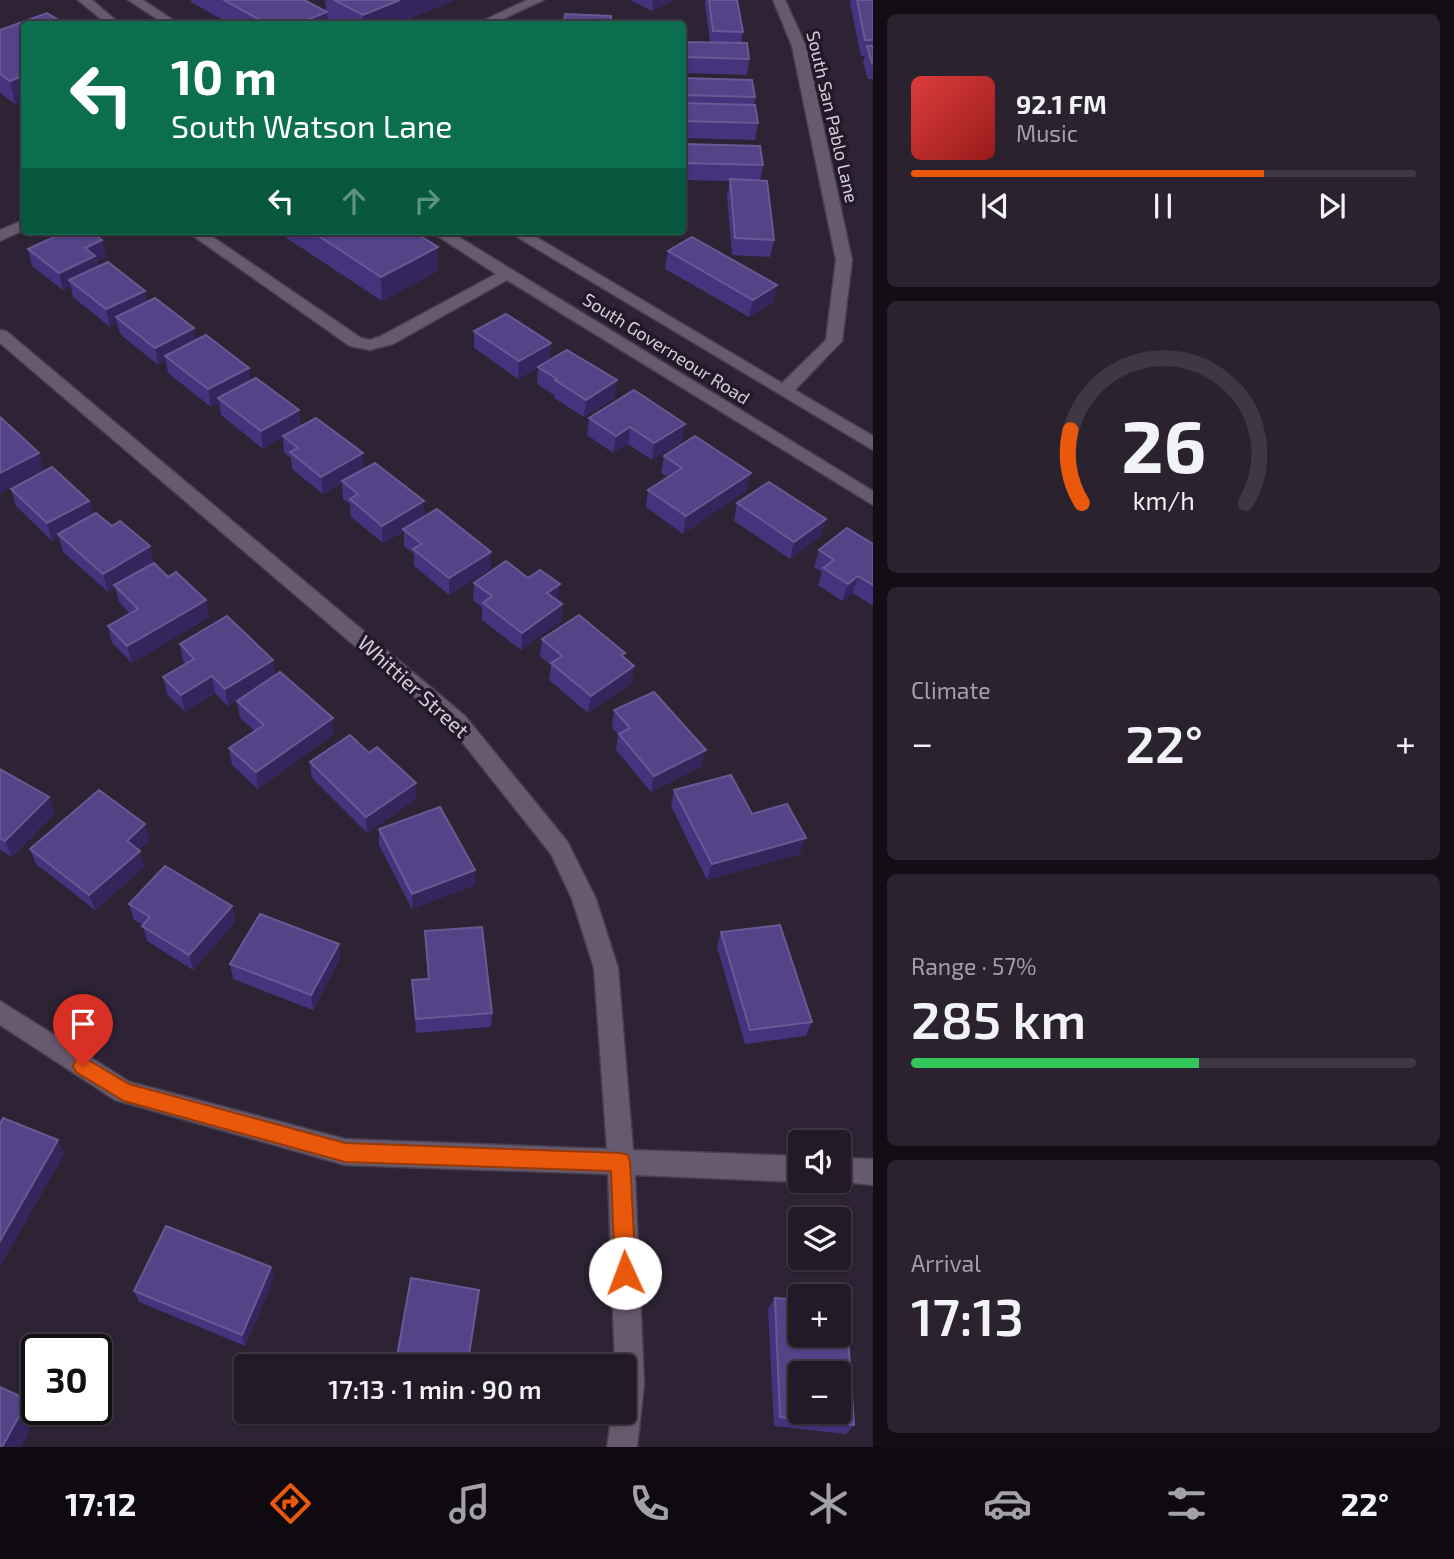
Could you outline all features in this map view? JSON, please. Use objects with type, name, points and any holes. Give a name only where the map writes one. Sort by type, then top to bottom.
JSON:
[{"type":"street","points":[[84,0],[110,21]]},
{"type":"street","points":[[134,0],[168,21]]},
{"type":"street","points":[[489,21],[538,0]]},
{"type":"street","name":"South San Pablo Lane","points":[[779,0],[799,46],[844,260],[834,341],[784,391]]},
{"type":"street","points":[[0,236],[21,226]]},
{"type":"street","points":[[200,235],[356,342],[370,345],[387,340],[507,274]]},
{"type":"street","name":"South Governeour Road","points":[[444,235],[873,499]]},
{"type":"street","name":"South Governeour Road","points":[[522,235],[873,444]]},
{"type":"street","name":"Whittier Street","points":[[0,335],[458,722],[559,848],[584,899],[606,968],[621,1162],[630,1384],[622,1447]]},
{"type":"street","points":[[0,1013],[124,1092],[345,1152],[788,1169]]},
{"type":"street","points":[[851,1171],[873,1172]]},
{"type":"building","points":[[224,0],[304,0],[327,12],[304,21],[262,21]]},
{"type":"building","points":[[334,0],[400,0],[363,15]]},
{"type":"building","points":[[709,0],[737,0],[743,32],[713,31]]},
{"type":"building","points":[[857,0],[873,0],[873,40],[865,40]]},
{"type":"building","points":[[47,13],[60,21],[25,21]]},
{"type":"building","points":[[565,14],[611,16],[611,21],[564,21]]},
{"type":"building","points":[[21,22],[21,76],[10,81],[0,74],[0,30]]},
{"type":"building","points":[[686,42],[747,43],[749,59],[686,57]]},
{"type":"building","points":[[867,46],[873,46],[873,63],[872,63]]},
{"type":"building","points":[[686,78],[752,80],[755,97],[686,95]]},
{"type":"building","points":[[686,103],[755,105],[758,123],[686,121]]},
{"type":"building","points":[[686,144],[760,146],[763,165],[686,163]]},
{"type":"building","points":[[730,179],[767,181],[774,240],[735,238]]},
{"type":"building","points":[[58,235],[95,235],[102,240],[85,248],[95,256],[59,273],[28,249]]},
{"type":"building","points":[[317,235],[418,235],[438,247],[381,277]]},
{"type":"building","points":[[692,237],[777,285],[753,300],[668,251]]},
{"type":"building","points":[[108,262],[145,291],[106,309],[69,280]]},
{"type":"building","points":[[155,298],[194,328],[155,348],[116,317]]},
{"type":"building","points":[[506,314],[551,343],[519,361],[474,331]]},
{"type":"building","points":[[206,335],[249,368],[208,389],[165,356]]},
{"type":"building","points":[[567,350],[617,380],[586,400],[538,367]]},
{"type":"building","points":[[256,378],[299,410],[261,431],[218,398]]},
{"type":"building","points":[[634,390],[685,424],[654,443],[630,427],[616,436],[589,418]]},
{"type":"building","points":[[0,417],[39,453],[0,473]]},
{"type":"building","points":[[316,418],[363,453],[321,477],[290,452],[298,448],[283,436]]},
{"type":"building","points":[[695,436],[751,473],[686,516],[648,490],[682,468],[664,456]]},
{"type":"building","points":[[375,463],[424,501],[382,526],[350,499],[358,494],[342,481]]},
{"type":"building","points":[[52,467],[89,501],[47,523],[11,489]]},
{"type":"building","points":[[769,482],[826,519],[794,542],[737,503]]},
{"type":"building","points":[[437,509],[491,552],[449,578],[413,549],[422,544],[403,529]]},
{"type":"building","points":[[96,513],[112,526],[120,521],[150,546],[103,574],[58,534]]},
{"type":"building","points":[[847,528],[873,544],[873,585],[858,576],[848,584],[823,568],[834,560],[819,550]]},
{"type":"building","points":[[506,561],[528,578],[540,570],[560,584],[547,593],[562,604],[522,633],[483,603],[492,596],[474,583]]},
{"type":"building","points":[[154,563],[168,577],[176,572],[206,600],[127,646],[108,626],[138,609],[114,585]]},
{"type":"building","points":[[579,615],[625,653],[621,655],[634,666],[591,696],[551,663],[562,656],[542,639]]},
{"type":"building","points":[[227,616],[273,660],[225,689],[212,676],[181,695],[163,677],[194,659],[180,644]]},
{"type":"building","points":[[280,672],[333,718],[256,772],[229,748],[264,725],[237,701]]},
{"type":"building","points":[[654,692],[706,750],[654,776],[619,734],[630,728],[614,710]]},
{"type":"building","points":[[350,735],[369,753],[377,747],[416,783],[366,817],[310,762]]},
{"type":"building","points":[[0,769],[49,797],[5,841],[0,838]]},
{"type":"building","points":[[731,775],[752,814],[787,804],[806,838],[712,864],[674,790]]},
{"type":"building","points":[[99,790],[145,824],[127,841],[140,851],[89,895],[30,849]]},
{"type":"building","points":[[440,807],[475,870],[412,894],[379,829]]},
{"type":"building","points":[[165,866],[232,906],[189,955],[142,926],[150,917],[129,904]]},
{"type":"building","points":[[260,914],[339,944],[311,995],[230,964]]},
{"type":"building","points":[[780,925],[812,1022],[750,1030],[721,932]]},
{"type":"building","points":[[482,927],[492,1013],[416,1019],[412,980],[429,979],[425,931]]},
{"type":"building","points":[[3,1118],[58,1140],[0,1241],[0,1124]]},
{"type":"building","points":[[166,1226],[271,1267],[242,1335],[134,1291]]},
{"type":"building","points":[[411,1278],[479,1290],[469,1354],[397,1354]]},
{"type":"building","points":[[775,1298],[788,1299],[788,1347],[849,1347],[850,1361],[788,1361],[788,1418],[780,1417]]},
{"type":"building","points":[[851,1380],[854,1425],[845,1424],[851,1424]]},
{"type":"building","points":[[0,1387],[21,1397],[21,1413],[0,1447]]},
{"type":"route","points":[[83,1066],[124,1092],[345,1152],[621,1162],[625,1273]]}]
